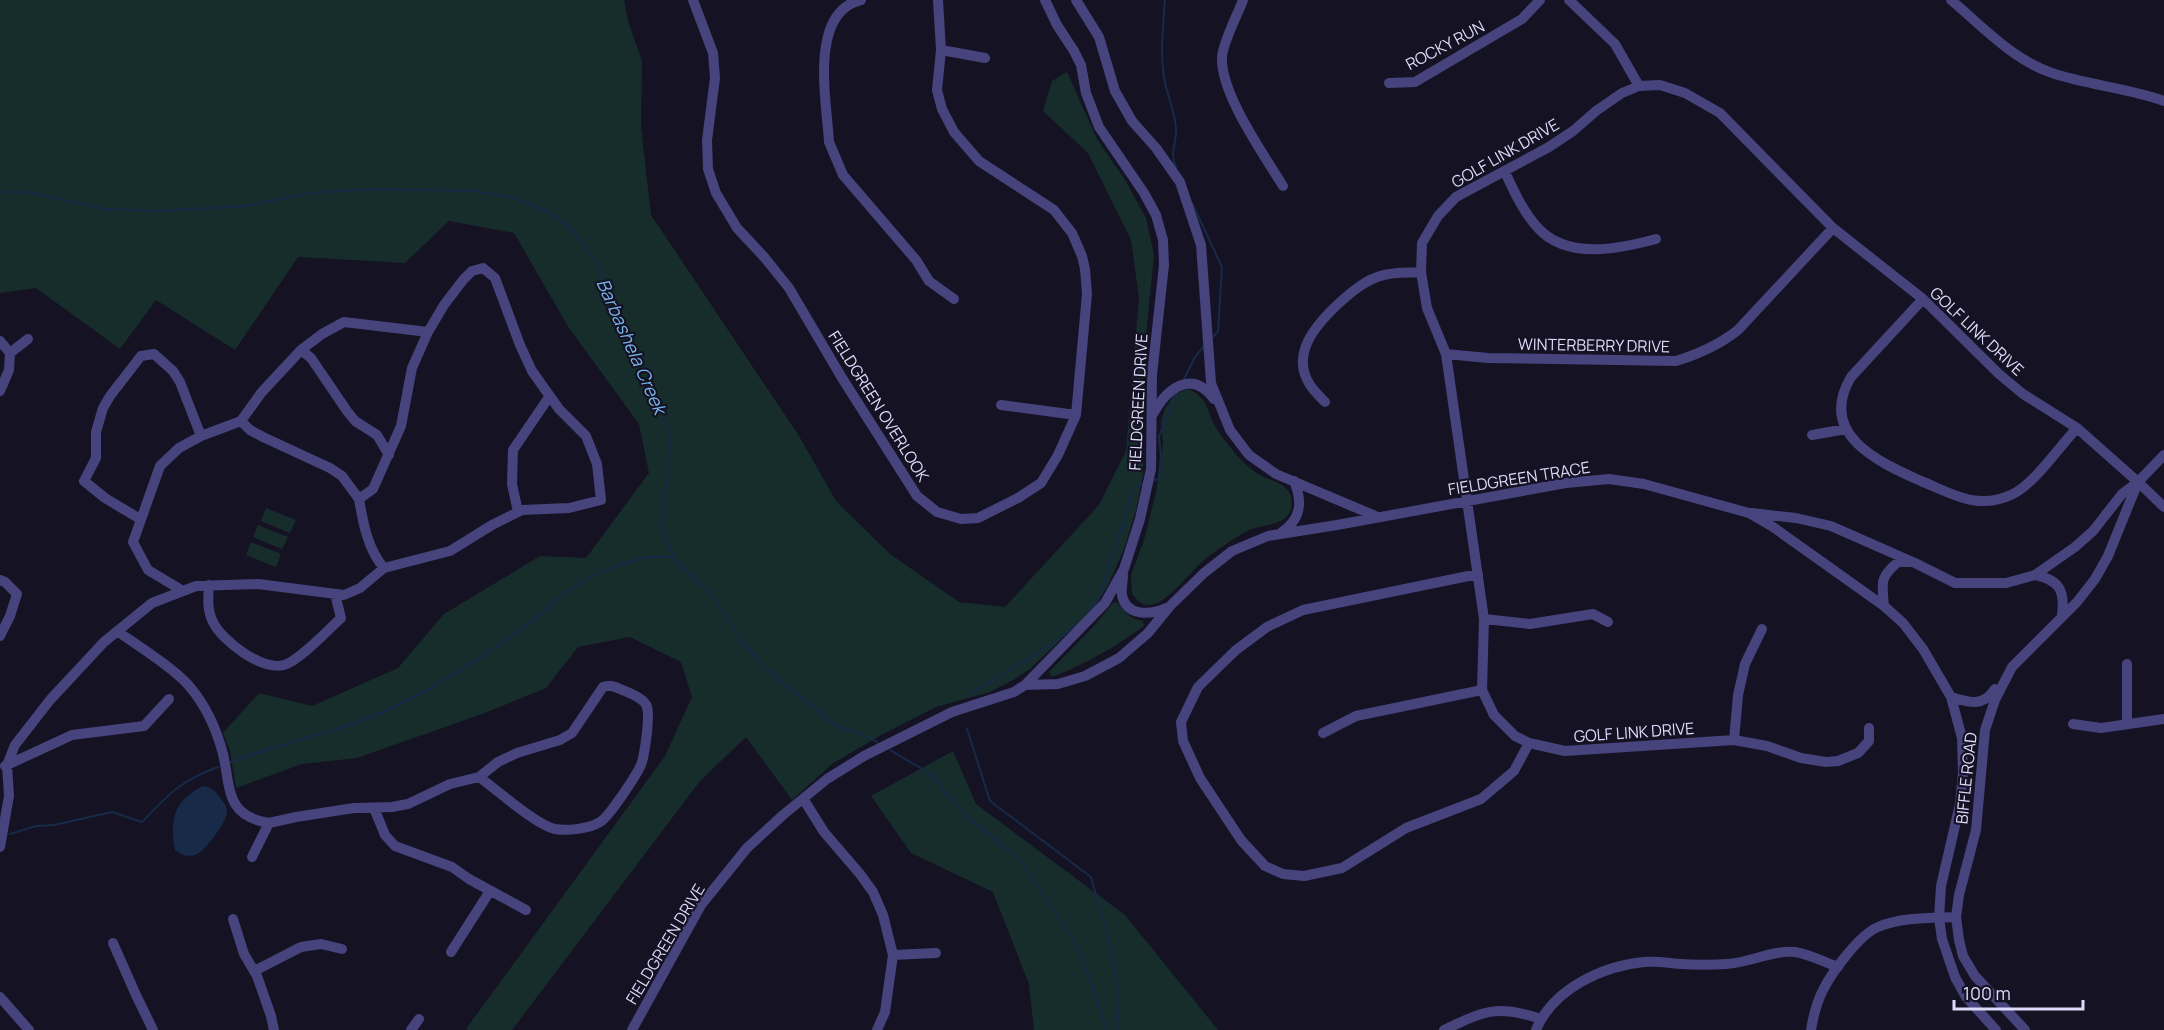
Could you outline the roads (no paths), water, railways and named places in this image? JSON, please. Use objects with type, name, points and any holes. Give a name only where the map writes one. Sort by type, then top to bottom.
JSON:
[{"type":"street","name":"FIELDGREEN OVERLOOK","points":[[693,0],[713,53],[715,78],[707,140],[708,169],[716,193],[737,228],[789,288],[842,378],[917,496],[937,512],[962,519],[978,518],[1018,498],[1041,483],[1058,455],[1076,416],[1087,294],[1082,256],[1072,233],[1054,210],[979,161],[954,132],[942,109],[937,90],[941,50],[938,0]]},
{"type":"street","points":[[861,0],[849,3],[833,22],[825,46],[829,142],[833,155],[843,175],[916,260],[929,281],[954,298]]},
{"type":"street","name":"FIELDGREEN DRIVE","points":[[632,1030],[701,905],[747,848],[827,779],[864,756],[952,712],[1014,692],[1025,685],[1105,603],[1124,569],[1150,477],[1153,415],[1152,362],[1164,265],[1159,226],[1144,193],[1099,127],[1086,93],[1081,65],[1057,26],[1045,0]]},
{"type":"street","points":[[1076,0],[1099,38],[1115,92],[1132,121],[1156,148],[1180,182],[1201,246],[1211,383],[1230,430],[1250,455],[1276,474],[1379,517]]},
{"type":"street","points":[[1243,0],[1222,56],[1225,79],[1234,102],[1283,186]]},
{"type":"street","name":"ROCKY RUN","points":[[1389,83],[1415,82],[1522,19],[1540,0]]},
{"type":"street","points":[[1569,0],[1615,44],[1639,86]]},
{"type":"street","points":[[1951,0],[2007,48],[2052,73],[2164,99]]},
{"type":"street","points":[[941,50],[985,58]]},
{"type":"street","name":"GOLF LINK DRIVE","points":[[1869,728],[1869,741],[1858,753],[1838,761],[1826,762],[1801,758],[1767,746],[1734,740],[1565,751],[1529,743],[1515,736],[1494,715],[1482,690],[1484,619],[1446,354],[1427,309],[1420,272],[1422,243],[1438,216],[1456,197],[1505,172],[1573,131],[1622,93],[1639,86],[1660,85],[1684,93],[1720,113],[1833,228],[1923,299],[2015,387],[2076,428],[2164,507]]},
{"type":"street","points":[[1505,172],[1517,198],[1538,228],[1554,241],[1576,248],[1623,249],[1656,239]]},
{"type":"street","name":"WINTERBERRY DRIVE","points":[[1446,354],[1488,358],[1676,361],[1701,353],[1724,341],[1738,330],[1833,228]]},
{"type":"street","points":[[0,847],[9,796],[2,766],[15,745],[50,700],[104,642],[152,603],[196,586],[209,585],[258,584],[344,595],[360,588],[384,568],[450,551],[522,510],[569,508],[601,500],[597,464],[586,436],[549,397],[532,371],[495,278],[483,268],[472,271],[458,286],[428,332],[412,368],[401,426],[373,489],[359,500]]},
{"type":"street","points":[[1325,402],[1310,386],[1303,363],[1310,333],[1345,297],[1366,282],[1383,275],[1420,272]]},
{"type":"street","points":[[1923,299],[1851,377],[1845,388],[1841,408],[1846,429],[1858,447],[1886,466],[1969,501],[1989,502],[2013,494],[2033,478],[2076,428]]},
{"type":"street","points":[[183,591],[148,570],[133,542],[160,466],[179,448],[201,436],[241,421],[261,393],[301,350],[321,334],[344,322],[428,332]]},
{"type":"street","points":[[10,353],[28,339]]},
{"type":"street","points":[[0,340],[10,353],[9,370],[0,391]]},
{"type":"street","points":[[301,350],[311,358],[347,411],[356,421],[377,435],[389,455]]},
{"type":"street","points":[[140,519],[84,482],[96,458],[96,432],[103,408],[141,356],[154,354],[173,371],[180,382],[201,436]]},
{"type":"street","points":[[1153,415],[1165,396],[1174,388],[1184,384],[1201,387],[1209,392],[1219,407]]},
{"type":"street","points":[[518,512],[512,484],[513,450],[549,397]]},
{"type":"street","points":[[1001,405],[1076,416]]},
{"type":"street","points":[[241,421],[250,430],[342,476],[359,500],[370,545],[377,561],[384,568]]},
{"type":"street","points":[[1812,435],[1846,429]]},
{"type":"street","name":"BIFFLE ROAD","points":[[2017,1027],[1974,976],[1963,956],[1956,917],[1976,830],[1985,730],[1995,700],[2012,667],[2077,602],[2095,579],[2108,556],[2138,482],[2164,455]]},
{"type":"street","name":"FIELDGREEN TRACE","points":[[1025,685],[1058,684],[1085,676],[1119,658],[1148,633],[1170,606],[1204,573],[1232,551],[1268,536],[1566,483],[1609,479],[1644,484],[1749,513],[1773,527],[1884,606],[1903,623],[1923,649],[1951,697],[1962,738],[1963,773]]},
{"type":"street","points":[[1279,534],[1290,526],[1300,509],[1299,492],[1294,481]]},
{"type":"street","points":[[1749,513],[1796,518],[1831,526],[1955,583],[2006,583],[2035,574],[2075,547],[2092,531],[2122,494],[2138,482]]},
{"type":"street","points":[[1884,606],[1882,580],[1887,572],[1898,562],[1915,563]]},
{"type":"street","points":[[1124,569],[1122,596],[1132,610],[1142,614],[1156,613],[1170,606]]},
{"type":"street","points":[[1478,573],[1303,610],[1267,627],[1236,650],[1198,687],[1181,722],[1183,741],[1200,778],[1240,840],[1265,866],[1283,874],[1304,876],[1342,868],[1406,828],[1480,799],[1514,771],[1529,743]]},
{"type":"street","points":[[2035,574],[2054,581],[2060,588],[2063,597],[2062,615]]},
{"type":"street","points":[[0,580],[17,594],[0,636]]},
{"type":"street","points":[[209,585],[209,611],[222,637],[256,661],[274,667],[286,665],[299,656],[341,618],[335,594]]},
{"type":"street","points":[[1484,619],[1530,624],[1593,615],[1608,622]]},
{"type":"street","points":[[1734,740],[1738,696],[1745,664],[1762,629]]},
{"type":"street","points":[[117,631],[190,688],[215,729],[223,756],[228,792],[237,808],[250,817],[269,824],[331,811],[408,804],[450,784],[479,777],[498,762],[517,753],[572,734],[603,687],[612,686],[632,694],[647,706],[648,716],[640,767],[601,822],[562,829],[548,826],[479,777]]},
{"type":"street","points":[[2127,664],[2127,724]]},
{"type":"street","points":[[1951,697],[1963,701],[1980,702],[1988,699],[2012,667]]},
{"type":"street","points":[[1323,733],[1356,716],[1482,690]]},
{"type":"street","points":[[2,766],[72,735],[144,726],[169,699]]},
{"type":"street","points":[[2073,724],[2100,728],[2164,719]]},
{"type":"street","name":"BIFFLE ROAD","points":[[1963,773],[1960,804],[1941,886],[1939,918],[1942,939],[1955,977],[1966,997],[1996,1030]]},
{"type":"street","points":[[804,800],[824,832],[873,892],[883,915],[893,955],[885,1012],[877,1030]]},
{"type":"street","points":[[374,808],[385,835],[395,846],[446,865],[526,910]]},
{"type":"street","points":[[252,857],[269,824]]},
{"type":"street","points":[[451,952],[490,891]]},
{"type":"street","points":[[1811,1030],[1823,989],[1863,938],[1876,928],[1891,922],[1956,917]]},
{"type":"street","points":[[233,919],[244,954],[254,971],[271,1016],[274,1030]]},
{"type":"street","points":[[113,943],[153,1030]]},
{"type":"street","points":[[254,971],[301,947],[321,944],[342,949]]},
{"type":"street","points":[[1536,1030],[1541,1019],[1554,1003],[1574,987],[1596,974],[1645,962],[1698,965],[1739,963],[1792,952],[1805,954],[1838,967]]},
{"type":"street","points":[[893,955],[936,953]]},
{"type":"street","points":[[0,997],[29,1030]]},
{"type":"street","points":[[1444,1030],[1487,1012],[1507,1010],[1541,1019]]},
{"type":"street","points":[[411,1030],[420,1019]]},
{"type":"water","points":[[203,786],[212,789],[218,795],[227,812],[220,828],[205,847],[194,855],[186,855],[175,850],[173,829],[176,812],[185,798]]},
{"type":"waterway","points":[[1165,0],[1162,39],[1163,68],[1175,122],[1173,158],[1176,168]]},
{"type":"waterway","name":"Barbashela Creek","points":[[0,192],[28,192],[104,209],[156,211],[246,206],[309,193],[373,189],[475,191],[513,198],[549,212],[572,230],[595,260],[621,330],[647,372],[664,414],[670,439],[661,527],[675,559],[712,595],[740,639],[765,668],[834,724],[877,742]]},
{"type":"waterway","points":[[1192,203],[1222,267],[1218,331],[1212,338]]},
{"type":"waterway","points":[[1184,379],[1195,357],[1204,346]]},
{"type":"waterway","points":[[1154,480],[1159,479],[1161,456],[1159,436],[1178,392]]},
{"type":"waterway","points":[[1087,615],[1099,598],[1134,487],[1144,484]]},
{"type":"waterway","points":[[231,762],[345,726],[389,709],[435,686],[471,664],[590,577],[633,561],[648,558],[674,558]]},
{"type":"waterway","points":[[971,694],[1049,646],[1081,621]]},
{"type":"waterway","points":[[967,729],[990,801],[1091,877],[1110,945],[1117,983],[1119,1009],[1115,1030]]},
{"type":"waterway","name":"Barbashela Creek","points":[[890,750],[929,773],[963,813],[1021,861],[1075,942],[1107,1030]]},
{"type":"waterway","points":[[10,834],[36,826],[54,825],[112,812],[142,822],[184,783],[218,767]]}]
